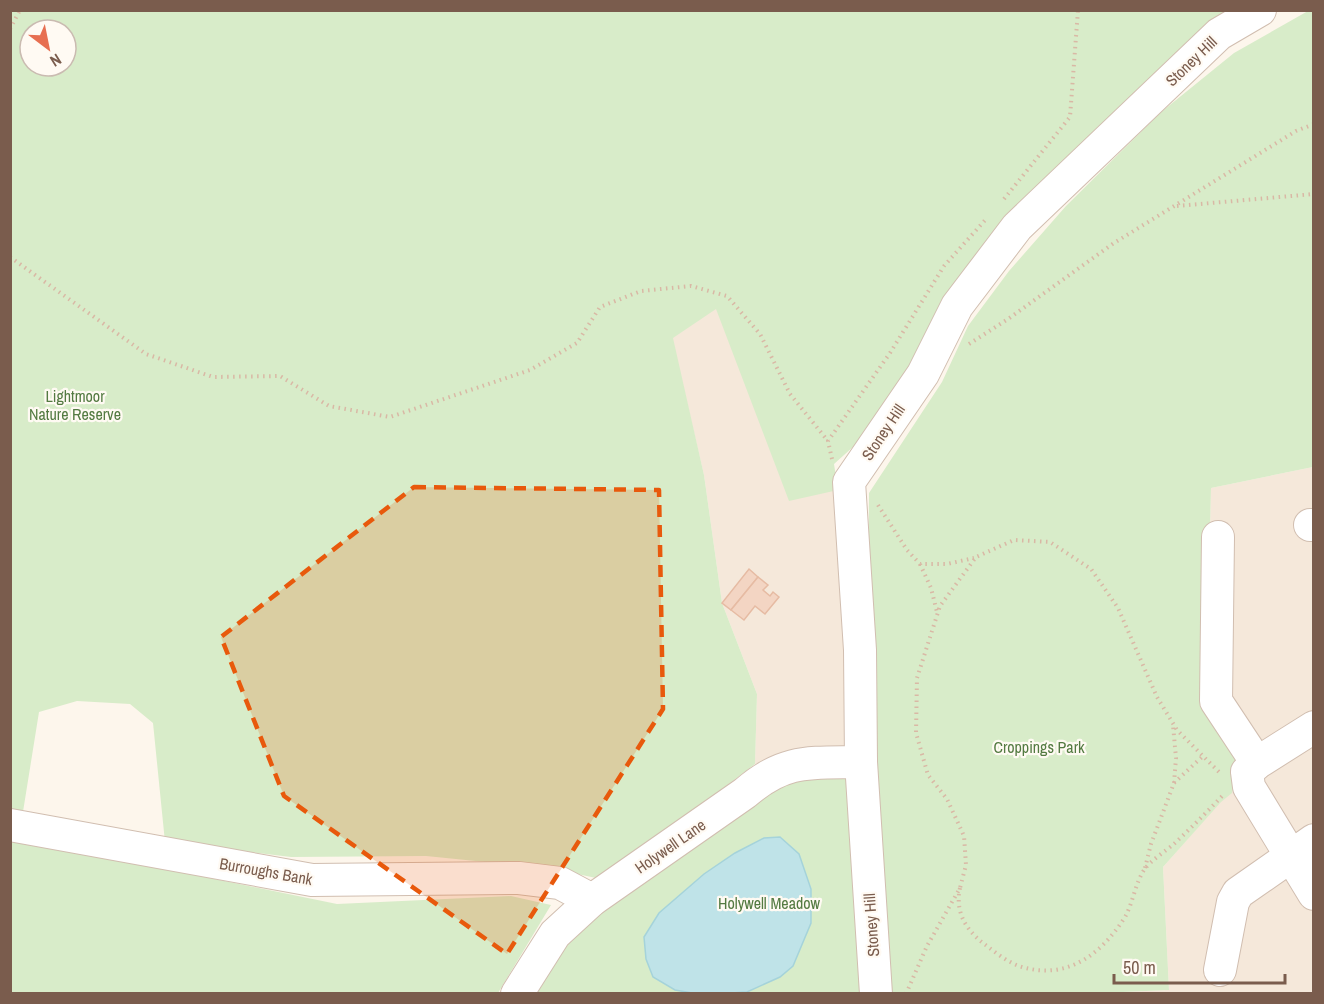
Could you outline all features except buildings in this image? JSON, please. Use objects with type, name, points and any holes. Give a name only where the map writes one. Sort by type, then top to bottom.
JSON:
[{"type":"street","name":"Stoney Hill","points":[[876,993],[861,762],[860,650],[849,482],[923,374],[957,306],[1017,227],[1219,34],[1260,10]]},
{"type":"street","points":[[1218,537],[1216,701],[1257,763]]},
{"type":"street","points":[[1314,727],[1257,763],[1247,772],[1249,787],[1302,848],[1314,894]]},
{"type":"street","name":"Holywell Lane","points":[[517,993],[555,934],[592,900],[745,793],[760,780],[783,767],[808,763],[861,762]]},
{"type":"street","name":"Burroughs Bank","points":[[10,825],[312,880],[519,878],[560,883],[592,900]]},
{"type":"street","points":[[1220,970],[1231,912],[1238,893],[1302,848]]},
{"type":"path","points":[[10,30],[20,10]]},
{"type":"path","points":[[997,207],[1070,117],[1078,10]]},
{"type":"path","points":[[961,350],[1114,243],[1296,131],[1314,124]]},
{"type":"path","points":[[1173,207],[1314,194]]},
{"type":"path","points":[[828,441],[890,353],[944,266],[989,216]]},
{"type":"path","points":[[10,257],[146,354],[213,377],[280,376],[329,406],[390,417],[530,370],[577,343],[600,307],[641,291],[691,286],[727,296],[760,334],[790,394],[828,441],[834,464],[849,482],[869,493],[907,550],[920,564],[931,588],[938,613]]},
{"type":"path","points":[[920,564],[947,564],[976,557],[1014,540],[1050,542],[1091,569],[1118,608],[1157,697],[1173,724],[1227,779]]},
{"type":"path","points":[[976,557],[940,606],[917,678],[916,733],[928,775],[947,800],[964,836],[966,865],[958,900],[963,922],[976,938],[1020,967],[1050,972],[1075,966],[1100,947],[1125,917],[1174,783],[1176,758],[1173,724]]},
{"type":"path","points":[[1174,783],[1203,756]]},
{"type":"path","points":[[1144,870],[1202,818],[1227,791]]},
{"type":"path","points":[[906,993],[927,946],[960,888]]},
{"type":"highlighted area","points":[[414,487],[659,490],[663,709],[507,954],[284,796],[221,637]]},
{"type":"shaded area","points":[[716,308],[838,490],[848,748],[755,764],[757,694],[722,603],[704,475],[672,338]]},
{"type":"shaded area","points":[[1313,467],[1313,993],[1077,994],[1169,990],[1163,867],[1221,801],[1232,792],[1206,703],[1211,488]]},
{"type":"green space","name":"Lightmoor Nature Reserve","points":[[10,11],[1235,11],[1149,79],[883,420],[834,464],[838,490],[789,501],[716,309],[673,338],[704,475],[722,603],[757,694],[755,764],[675,825],[596,878],[554,869],[426,856],[291,857],[165,842],[153,723],[130,704],[77,701],[39,712],[22,818],[11,815]]},
{"type":"green space","name":"Croppings Park","points":[[1308,11],[1313,11],[1313,467],[1211,488],[1206,703],[1240,755],[1232,793],[1221,802],[1163,867],[1169,990],[1077,994],[881,993],[867,766],[869,493],[942,382],[968,326],[1009,271],[1066,206],[1160,113],[1234,53]]},
{"type":"green space","name":"Holywell Meadow","points":[[849,776],[869,993],[529,994],[562,936],[787,780]]},
{"type":"green space","points":[[10,837],[337,904],[511,896],[551,905],[498,993],[11,993]]},
{"type":"water","points":[[780,837],[799,854],[811,889],[811,923],[793,966],[780,977],[747,992],[692,993],[675,990],[653,977],[646,959],[644,937],[659,913],[704,874],[735,853],[764,838]]}]
